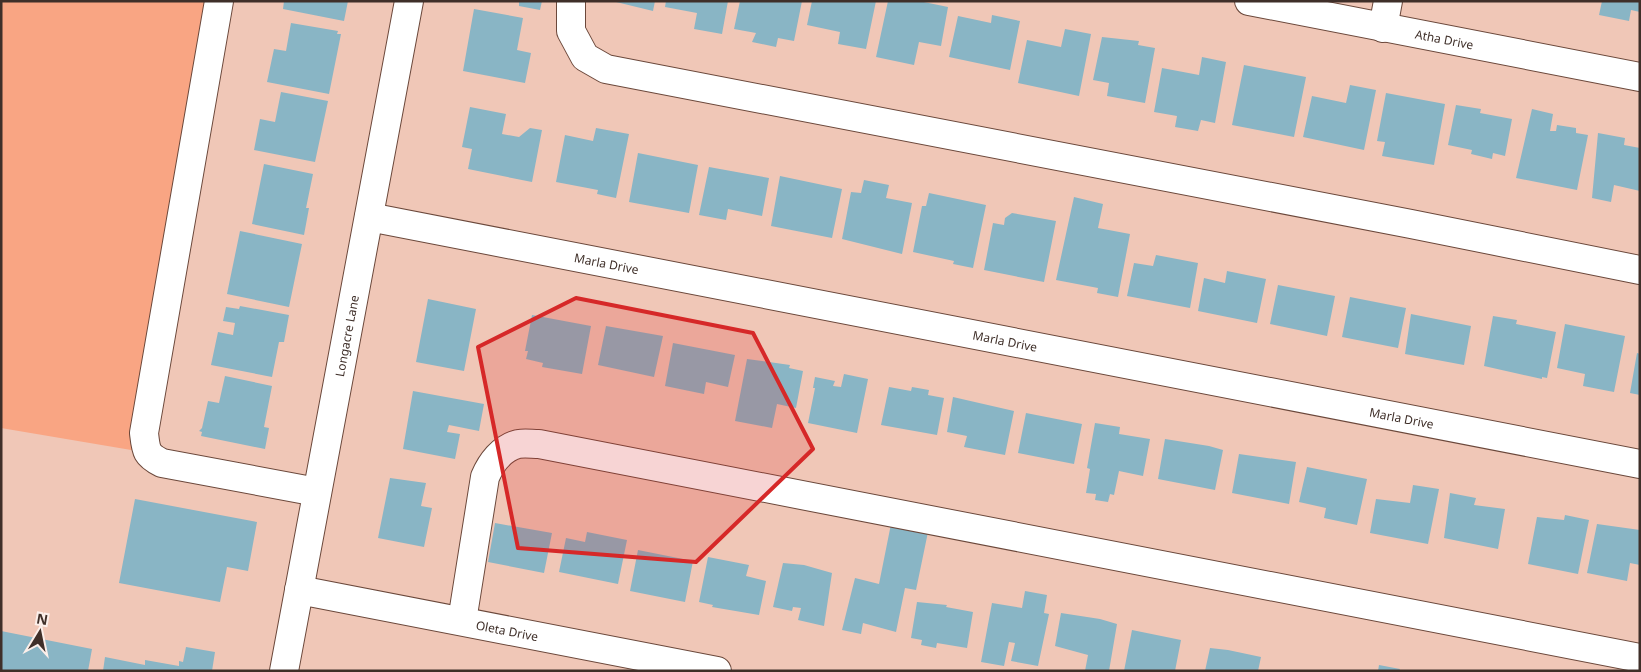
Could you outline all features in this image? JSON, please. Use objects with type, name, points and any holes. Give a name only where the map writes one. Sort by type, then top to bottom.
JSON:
[{"type":"street","points":[[219,1],[144,434],[145,446],[150,457],[162,463],[317,492]]},
{"type":"street","name":"Longacre Lane","points":[[284,671],[409,1]]},
{"type":"street","points":[[571,1],[571,31],[585,57],[606,69],[1640,270]]},
{"type":"street","name":"Atha Drive","points":[[1249,1],[1640,77]]},
{"type":"street","points":[[1383,28],[1388,1]]},
{"type":"street","name":"Marla Drive","points":[[369,217],[1640,464]]},
{"type":"street","points":[[462,621],[485,477],[491,463],[503,451],[518,444],[539,444],[1640,658]]},
{"type":"street","name":"Oleta Drive","points":[[299,590],[717,671]]},
{"type":"highlighted area","points":[[576,298],[753,333],[813,449],[696,562],[518,548],[478,347]]},
{"type":"shaded area","points":[[1,1],[228,1],[143,452],[1,428]]},
{"type":"building","points":[[284,1],[348,1],[344,21],[283,9]]},
{"type":"building","points":[[519,1],[542,1],[540,10],[519,6]]},
{"type":"building","points":[[612,1],[655,1],[653,11]]},
{"type":"building","points":[[666,1],[728,1],[722,34],[694,29],[697,13],[665,7]]},
{"type":"building","points":[[740,1],[802,1],[794,41],[778,38],[776,47],[752,42],[756,33],[734,29]]},
{"type":"building","points":[[812,1],[876,1],[866,49],[838,44],[840,32],[807,25]]},
{"type":"building","points":[[888,1],[919,1],[948,7],[941,46],[919,42],[914,65],[876,57]]},
{"type":"building","points":[[1602,1],[1640,1],[1640,12],[1631,10],[1629,21],[1599,15]]},
{"type":"building","points":[[474,9],[523,18],[517,50],[531,53],[525,83],[463,71]]},
{"type":"building","points":[[992,15],[1020,21],[1010,70],[949,57],[958,16],[991,23]]},
{"type":"building","points":[[291,23],[338,31],[337,34],[341,34],[329,94],[267,82],[274,49],[286,51]]},
{"type":"building","points":[[1065,29],[1091,34],[1079,96],[1018,83],[1027,40],[1061,47]]},
{"type":"building","points":[[1102,37],[1139,41],[1138,45],[1155,48],[1145,103],[1107,96],[1109,83],[1093,80]]},
{"type":"building","points":[[1202,57],[1226,62],[1215,123],[1201,120],[1198,131],[1175,127],[1177,116],[1154,112],[1162,68],[1199,75]]},
{"type":"building","points":[[1244,65],[1306,77],[1294,137],[1232,125]]},
{"type":"building","points":[[1350,85],[1376,90],[1364,150],[1303,137],[1312,96],[1346,103]]},
{"type":"building","points":[[281,92],[328,101],[315,162],[254,150],[260,119],[275,122]]},
{"type":"building","points":[[1386,93],[1445,104],[1434,165],[1382,156],[1385,142],[1377,141]]},
{"type":"building","points":[[1456,105],[1481,109],[1480,113],[1512,119],[1505,156],[1493,153],[1492,159],[1471,154],[1472,150],[1448,145]]},
{"type":"building","points":[[470,107],[506,114],[502,134],[519,137],[530,128],[542,130],[532,182],[468,169],[472,149],[462,147]]},
{"type":"building","points":[[1532,109],[1553,114],[1550,131],[1556,131],[1557,125],[1576,128],[1576,133],[1588,135],[1577,190],[1516,178]]},
{"type":"building","points":[[596,128],[629,134],[616,198],[597,194],[598,190],[556,182],[565,135],[593,141]]},
{"type":"building","points":[[1598,133],[1625,138],[1624,145],[1640,148],[1640,191],[1614,185],[1611,202],[1592,198]]},
{"type":"building","points":[[638,153],[698,165],[689,213],[629,202]]},
{"type":"building","points":[[264,164],[313,174],[306,208],[309,208],[304,235],[252,224]]},
{"type":"building","points":[[709,167],[769,178],[762,216],[728,209],[726,220],[699,215]]},
{"type":"building","points":[[780,176],[842,189],[832,238],[771,226]]},
{"type":"building","points":[[864,180],[889,185],[886,198],[912,203],[902,254],[842,239],[851,192],[861,193]]},
{"type":"building","points":[[929,193],[986,205],[973,268],[953,264],[954,261],[913,252],[922,206],[926,206]]},
{"type":"building","points":[[1074,197],[1103,204],[1098,228],[1130,234],[1118,297],[1097,293],[1098,288],[1056,280]]},
{"type":"building","points":[[1012,213],[1056,221],[1044,282],[984,270],[993,223],[1004,225],[1005,218]]},
{"type":"building","points":[[240,231],[302,244],[289,307],[227,294]]},
{"type":"building","points":[[1156,255],[1198,263],[1190,308],[1127,296],[1134,263],[1153,266]]},
{"type":"building","points":[[1227,271],[1266,279],[1257,323],[1198,311],[1204,278],[1225,283]]},
{"type":"building","points":[[1278,285],[1335,296],[1327,336],[1270,324]]},
{"type":"building","points":[[1350,297],[1406,308],[1398,348],[1342,337]]},
{"type":"building","points":[[428,299],[476,309],[464,371],[416,362]]},
{"type":"building","points":[[240,306],[289,315],[284,342],[279,342],[272,377],[211,365],[218,332],[233,335],[235,323],[223,321],[226,307],[239,309]]},
{"type":"building","points":[[1411,314],[1471,326],[1464,365],[1405,354]]},
{"type":"building","points":[[532,315],[591,326],[582,374],[542,367],[543,363],[526,359],[528,351],[525,351]]},
{"type":"building","points":[[1493,316],[1517,320],[1516,324],[1556,332],[1547,378],[1542,377],[1542,379],[1484,366]]},
{"type":"building","points":[[1565,324],[1625,336],[1614,392],[1583,386],[1585,374],[1557,368]]},
{"type":"building","points":[[606,326],[663,336],[654,377],[598,365]]},
{"type":"building","points":[[673,343],[735,355],[728,387],[706,382],[704,394],[665,386]]},
{"type":"building","points":[[1637,353],[1640,354],[1640,395],[1630,393]]},
{"type":"building","points":[[747,359],[790,365],[789,368],[803,371],[796,408],[777,404],[772,428],[735,421]]},
{"type":"building","points":[[844,374],[868,379],[857,433],[808,423],[815,388],[813,388],[815,377],[835,381],[833,386],[841,387]]},
{"type":"building","points":[[225,376],[272,386],[264,427],[269,428],[265,449],[201,436],[202,432],[199,431],[202,428],[208,401],[219,403]]},
{"type":"building","points":[[889,387],[911,391],[912,387],[929,390],[928,395],[944,398],[937,435],[881,425]]},
{"type":"building","points":[[413,391],[484,404],[479,431],[449,425],[447,432],[460,434],[455,459],[403,449]]},
{"type":"building","points":[[953,397],[1014,411],[1005,455],[964,447],[967,436],[947,432]]},
{"type":"building","points":[[1026,413],[1082,424],[1074,464],[1018,453]]},
{"type":"building","points":[[1095,423],[1120,427],[1119,434],[1150,439],[1143,476],[1119,471],[1114,495],[1110,494],[1108,502],[1095,500],[1096,494],[1086,493],[1090,469],[1087,468]]},
{"type":"building","points":[[1165,439],[1223,450],[1215,490],[1158,479]]},
{"type":"building","points":[[1239,454],[1296,462],[1289,504],[1232,493]]},
{"type":"building","points":[[1307,467],[1367,479],[1357,525],[1324,518],[1326,508],[1299,502]]},
{"type":"building","points":[[390,478],[426,483],[421,506],[432,508],[424,547],[378,538]]},
{"type":"building","points":[[1413,485],[1439,489],[1428,544],[1370,533],[1376,499],[1410,503]]},
{"type":"building","points":[[1450,493],[1476,498],[1474,505],[1505,509],[1498,549],[1444,538]]},
{"type":"building","points":[[135,499],[257,522],[248,571],[227,567],[220,602],[119,583]]},
{"type":"building","points":[[1565,515],[1589,520],[1578,574],[1528,564],[1537,517],[1564,520]]},
{"type":"building","points":[[495,523],[552,533],[544,573],[488,562]]},
{"type":"building","points":[[891,524],[928,532],[916,590],[905,588],[896,632],[863,623],[861,634],[842,630],[855,578],[879,584]]},
{"type":"building","points":[[1597,524],[1640,530],[1640,565],[1630,563],[1627,581],[1587,573]]},
{"type":"building","points":[[587,532],[627,540],[618,584],[559,572],[566,538],[585,542]]},
{"type":"building","points":[[638,550],[693,561],[685,602],[630,591]]},
{"type":"building","points":[[708,557],[749,565],[746,576],[766,581],[759,615],[712,607],[713,605],[699,602]]},
{"type":"building","points":[[783,563],[804,565],[832,573],[824,626],[798,620],[801,608],[793,607],[792,611],[773,607]]},
{"type":"building","points":[[1025,591],[1047,595],[1044,613],[1049,614],[1038,666],[1011,661],[1015,643],[1009,642],[1004,666],[981,662],[992,603],[1022,608]]},
{"type":"building","points":[[917,602],[947,605],[946,607],[973,612],[967,648],[937,643],[936,648],[921,645],[922,640],[911,638]]},
{"type":"building","points":[[1061,613],[1100,619],[1117,624],[1109,671],[1085,671],[1088,655],[1055,646]]},
{"type":"building","points":[[1132,630],[1181,640],[1175,671],[1124,671]]},
{"type":"building","points":[[1,631],[92,649],[88,671],[1,670]]},
{"type":"building","points":[[186,647],[215,652],[212,671],[103,671],[105,657],[145,665],[145,660],[179,666],[179,661],[183,662]]},
{"type":"building","points":[[1210,648],[1261,657],[1258,671],[1205,671]]},
{"type":"building","points":[[1379,665],[1400,669],[1399,671],[1378,671]]}]
